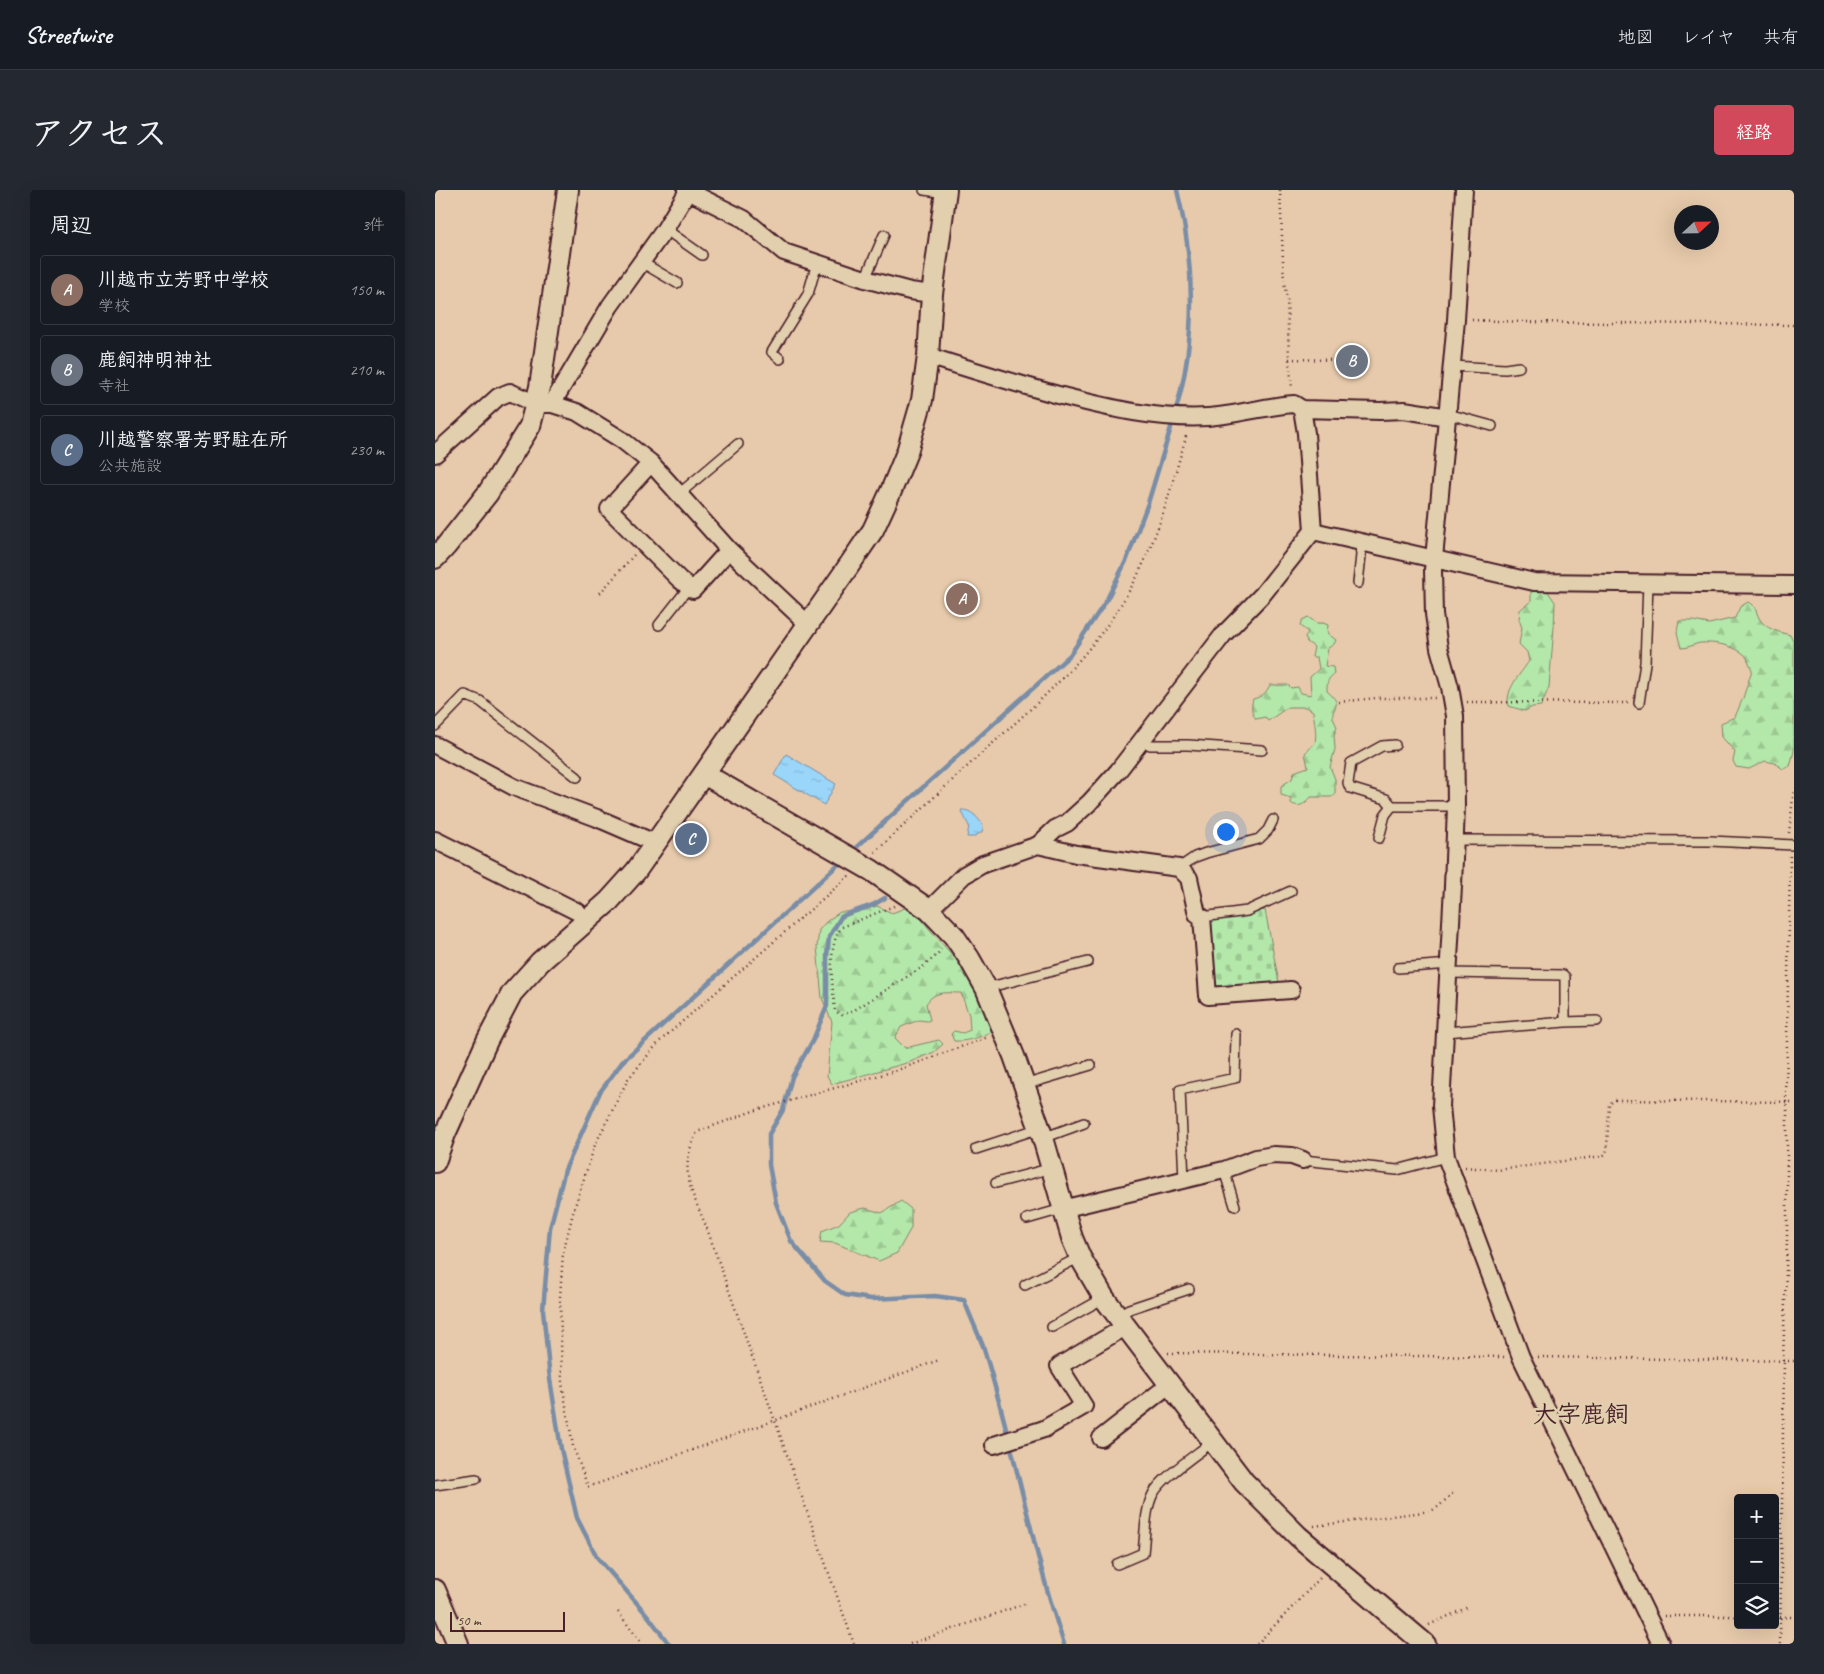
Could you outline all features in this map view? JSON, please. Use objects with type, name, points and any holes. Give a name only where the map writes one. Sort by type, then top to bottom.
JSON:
[{"type":"street","points":[[544,404],[568,190]]},
{"type":"street","points":[[435,558],[488,493],[544,404],[665,229],[687,190],[744,219],[784,252],[865,279],[910,291],[932,294]]},
{"type":"street","points":[[1464,190],[1456,320],[1435,559],[1434,614],[1439,648],[1455,716],[1455,840],[1441,1106],[1448,1161],[1521,1356],[1661,1644]]},
{"type":"street","points":[[435,1162],[440,1132],[512,993],[540,962],[587,922],[636,871],[809,625],[873,530],[907,452],[922,400],[932,294],[946,191]]},
{"type":"street","points":[[927,356],[1090,403],[1167,416],[1208,417],[1298,406],[1380,412],[1404,410],[1448,416]]},
{"type":"street","points":[[435,454],[498,397],[510,392],[544,404],[577,412],[622,440],[651,463],[729,550],[809,625]]},
{"type":"street","points":[[929,910],[964,875],[983,864],[1038,845],[1055,829],[1067,824],[1089,803],[1119,771],[1223,635],[1263,594],[1313,531],[1306,434],[1298,406]]},
{"type":"street","points":[[651,463],[609,509],[680,580],[693,590],[729,550]]},
{"type":"street","points":[[1313,531],[1534,582],[1794,585]]},
{"type":"street","points":[[435,745],[514,787],[597,818],[655,843]]},
{"type":"street","points":[[704,774],[861,864],[908,894],[929,910],[951,933],[969,958],[986,988],[1042,1133],[1063,1209],[1080,1257],[1104,1298],[1244,1482],[1298,1536],[1417,1640]]},
{"type":"street","points":[[435,840],[578,912],[587,922]]},
{"type":"street","points":[[1038,845],[1076,854],[1179,868],[1189,878],[1197,914],[1202,917],[1208,996],[1291,990]]},
{"type":"street","points":[[1063,1209],[1224,1170],[1256,1158],[1292,1156],[1303,1160]]},
{"type":"street","points":[[994,1445],[1044,1429],[1084,1406],[1059,1366],[1121,1321]]},
{"type":"street","points":[[1101,1438],[1169,1384]]},
{"type":"street","points":[[435,1590],[458,1644]]},
{"type":"lane","points":[[924,190],[946,191]]},
{"type":"lane","points":[[665,229],[702,255]]},
{"type":"lane","points":[[865,279],[884,235]]},
{"type":"lane","points":[[641,262],[677,283]]},
{"type":"lane","points":[[780,359],[772,352],[808,294],[817,263]]},
{"type":"lane","points":[[1452,366],[1505,369],[1519,367]]},
{"type":"lane","points":[[1448,416],[1492,426]]},
{"type":"lane","points":[[679,494],[738,444]]},
{"type":"lane","points":[[1358,584],[1361,555],[1360,543]]},
{"type":"lane","points":[[1639,704],[1645,663],[1648,584]]},
{"type":"lane","points":[[659,625],[689,587]]},
{"type":"lane","points":[[435,726],[465,695],[480,701],[577,776]]},
{"type":"lane","points":[[1142,741],[1150,745],[1188,745],[1262,750]]},
{"type":"lane","points":[[1395,745],[1382,746],[1351,763],[1348,783],[1350,788],[1386,799],[1392,806],[1456,806]]},
{"type":"lane","points":[[1379,838],[1385,815],[1392,806]]},
{"type":"lane","points":[[1179,868],[1195,857],[1206,853],[1259,839],[1268,830],[1273,820]]},
{"type":"lane","points":[[1455,840],[1710,841],[1791,845]]},
{"type":"lane","points":[[1202,917],[1247,911],[1291,891]]},
{"type":"lane","points":[[986,988],[1088,962]]},
{"type":"lane","points":[[1398,968],[1563,975],[1565,977],[1565,1022]]},
{"type":"lane","points":[[1446,1032],[1597,1021]]},
{"type":"lane","points":[[1184,1180],[1179,1090],[1235,1078],[1236,1034]]},
{"type":"lane","points":[[1024,1085],[1091,1065]]},
{"type":"lane","points":[[977,1149],[1084,1123]]},
{"type":"lane","points":[[1303,1160],[1397,1170],[1448,1161]]},
{"type":"lane","points":[[996,1183],[1052,1168]]},
{"type":"lane","points":[[1224,1170],[1235,1206]]},
{"type":"lane","points":[[1027,1219],[1063,1209]]},
{"type":"lane","points":[[1025,1285],[1080,1257]]},
{"type":"lane","points":[[1121,1321],[1129,1309],[1189,1289]]},
{"type":"lane","points":[[1052,1327],[1104,1298]]},
{"type":"lane","points":[[1117,1564],[1143,1553],[1149,1506],[1153,1494],[1160,1484],[1212,1442]]},
{"type":"lane","points":[[435,1485],[476,1479]]},
{"type":"path","points":[[1280,190],[1289,359],[1298,406]]},
{"type":"path","points":[[1456,320],[1794,325]]},
{"type":"path","points":[[1289,359],[1335,360]]},
{"type":"path","points":[[939,1360],[588,1487],[573,1446],[562,1383],[559,1297],[563,1253],[573,1209],[595,1145],[628,1079],[665,1036],[861,864],[1037,704],[1081,659],[1100,636],[1121,605],[1155,537],[1192,416]]},
{"type":"path","points":[[600,593],[644,544]]},
{"type":"path","points":[[1339,702],[1376,698],[1639,704]]},
{"type":"path","points":[[1781,1644],[1787,1248],[1787,1102],[1791,845],[1794,789]]},
{"type":"path","points":[[908,894],[900,903],[883,912],[842,927],[836,933],[832,964],[835,1010],[842,1015],[853,1011],[924,966],[937,955],[951,933]]},
{"type":"path","points":[[854,1644],[776,1420],[706,1226],[691,1191],[687,1172],[690,1146],[697,1132],[753,1110],[895,1071],[1003,1032]]},
{"type":"path","points":[[1448,1161],[1498,1170],[1602,1156],[1606,1154],[1607,1148],[1609,1104],[1615,1100],[1794,1102]]},
{"type":"path","points":[[1151,1361],[1163,1353],[1521,1356],[1794,1361]]},
{"type":"path","points":[[1298,1536],[1309,1526],[1431,1511],[1453,1493]]},
{"type":"path","points":[[1257,1644],[1332,1565]]},
{"type":"path","points":[[910,1644],[1027,1603]]},
{"type":"path","points":[[1417,1640],[1468,1607]]},
{"type":"path","points":[[618,1612],[642,1644]]},
{"type":"path","points":[[1647,1616],[1734,1616]]},
{"type":"path","points":[[1781,1617],[1794,1617]]},
{"type":"green space","points":[[1537,587],[1546,589],[1555,602],[1549,687],[1541,706],[1532,707],[1525,711],[1509,706],[1508,700],[1511,688],[1529,661],[1527,652],[1519,644],[1522,628],[1519,619],[1520,610],[1531,601],[1531,592]]},
{"type":"green space","points":[[1748,602],[1765,625],[1773,630],[1790,635],[1794,644],[1794,751],[1790,766],[1783,769],[1775,763],[1765,761],[1749,769],[1736,767],[1733,761],[1735,752],[1722,737],[1721,723],[1735,717],[1752,670],[1745,655],[1730,647],[1711,643],[1700,643],[1681,648],[1677,632],[1679,621],[1709,624],[1735,618],[1740,607]]},
{"type":"green space","points":[[1308,617],[1316,623],[1328,625],[1327,633],[1336,640],[1328,648],[1325,666],[1333,667],[1334,674],[1328,681],[1327,691],[1336,703],[1333,714],[1337,727],[1334,735],[1335,749],[1330,767],[1335,779],[1335,795],[1331,797],[1311,797],[1305,803],[1294,805],[1291,803],[1291,798],[1281,795],[1281,786],[1292,779],[1294,772],[1308,767],[1305,753],[1314,744],[1316,738],[1313,711],[1306,707],[1288,707],[1268,721],[1265,717],[1256,719],[1252,707],[1253,699],[1263,694],[1270,685],[1298,687],[1301,693],[1311,695],[1310,677],[1319,669],[1317,657],[1312,657],[1314,647],[1307,642],[1305,637],[1308,632],[1300,626],[1302,620]]},
{"type":"green space","points":[[877,906],[892,913],[905,908],[917,914],[965,969],[980,1004],[988,1014],[996,1030],[970,1040],[954,1041],[951,1034],[954,1031],[963,1033],[970,1030],[969,1015],[961,993],[937,994],[926,1004],[930,1020],[919,1020],[901,1027],[895,1038],[905,1048],[939,1040],[943,1044],[934,1052],[910,1062],[832,1084],[827,1076],[832,1022],[822,998],[817,947],[819,930],[826,922],[840,912],[856,912]]},
{"type":"green space","points":[[1265,910],[1280,988],[1213,993],[1207,921]]},
{"type":"green space","points":[[901,1201],[911,1209],[911,1228],[897,1253],[879,1261],[835,1243],[820,1242],[822,1231],[839,1224],[850,1212],[865,1208],[882,1213]]},
{"type":"water","points":[[786,754],[836,784],[824,805],[774,775]]},
{"type":"water","points":[[961,810],[968,811],[977,817],[983,827],[982,832],[973,837],[967,837],[969,826]]},
{"type":"waterway","points":[[1175,413],[1187,357],[1191,302],[1187,246],[1177,190]]},
{"type":"waterway","points":[[851,852],[1070,655],[1106,601],[1127,559],[1148,503],[1173,421]]},
{"type":"waterway","points":[[669,1644],[648,1616],[597,1557],[577,1518],[561,1449],[550,1379],[543,1310],[550,1228],[565,1170],[600,1092],[623,1061],[842,861]]},
{"type":"waterway","points":[[885,898],[873,905],[841,917],[829,937],[827,1006],[813,1040],[792,1077],[783,1110],[769,1134],[769,1165],[776,1203],[791,1241],[825,1281],[845,1295],[871,1299],[935,1296],[964,1300],[983,1346],[994,1383],[1042,1570],[1064,1644]]},
{"type":"place","name":"鹿飼神明神社","points":[[1352,361]]},
{"type":"place","name":"川越市立芳野中学校","points":[[962,599]]},
{"type":"place","name":"川越警察署芳野駐在所","points":[[691,839]]},
{"type":"district","name":"大字鹿飼","points":[[1581,1414]]}]
